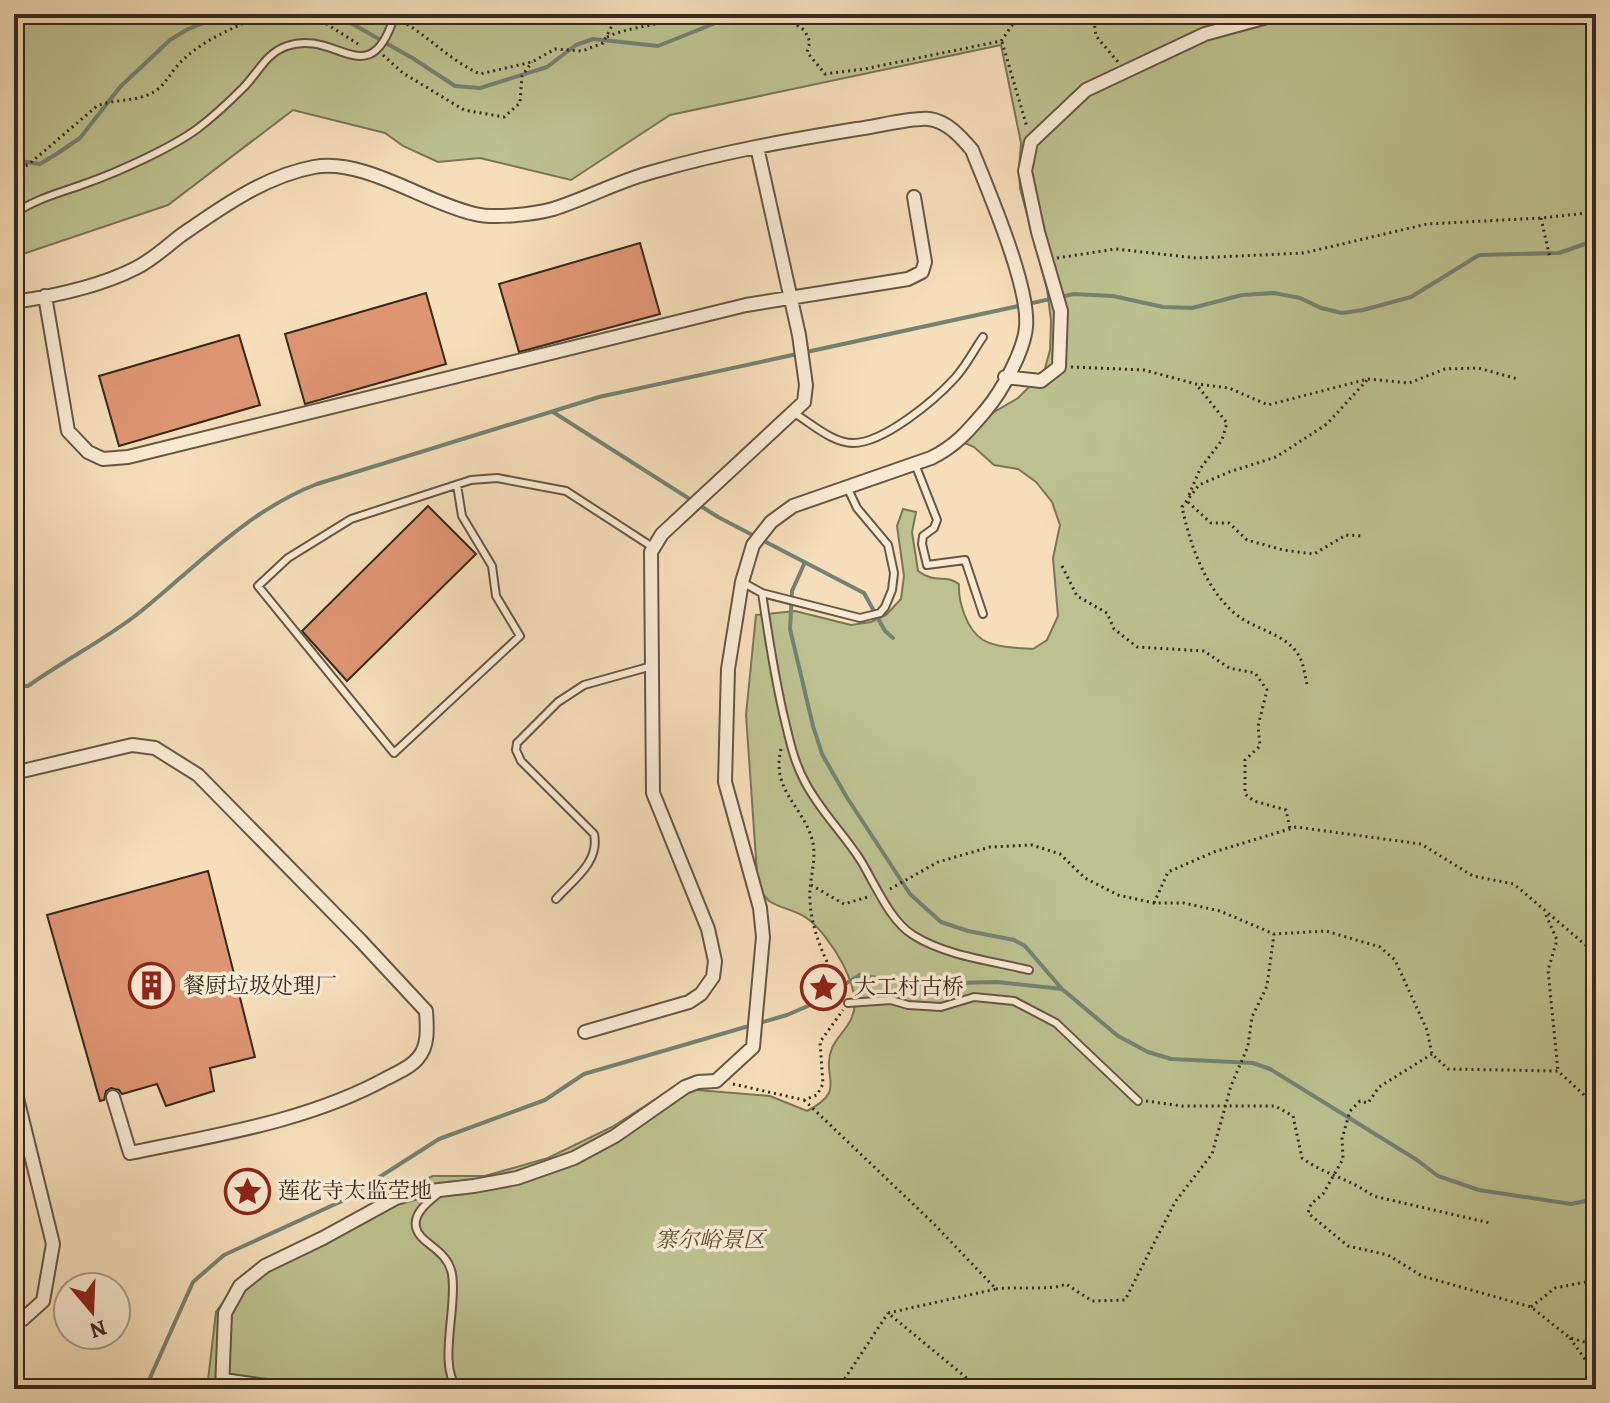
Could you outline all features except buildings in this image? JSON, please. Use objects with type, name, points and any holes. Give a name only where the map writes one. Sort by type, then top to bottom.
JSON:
[{"type":"street","points":[[1005,377],[1041,381],[1059,367],[1061,311],[1038,232],[1025,171],[1031,142],[1086,90],[1205,34],[1278,14]]},
{"type":"street","points":[[14,302],[101,283],[138,267],[248,192],[287,175],[316,167],[343,167],[381,178],[478,215],[516,214],[551,210],[656,171],[757,147],[930,118],[957,132],[972,150],[1023,292],[1026,326],[1020,349],[998,395],[969,432],[949,449],[915,464],[793,506],[771,522],[754,543],[742,582],[728,669],[725,782],[760,908],[763,937],[753,1047],[716,1081],[698,1082],[685,1087],[615,1136],[574,1158],[517,1178],[396,1198],[265,1266],[240,1286],[225,1313],[223,1383]]},
{"type":"street","points":[[585,1032],[689,1002],[701,994],[713,977],[715,961],[708,929],[653,793],[651,552],[662,534],[684,512],[804,402],[806,385],[799,335],[757,147]]},
{"type":"street","points":[[45,296],[68,431],[88,452],[103,459],[128,457],[746,305],[908,279],[922,272],[925,262],[914,197]]},
{"type":"street","points":[[14,773],[132,745],[155,748],[175,758],[198,775],[426,1011],[426,1041],[419,1058],[402,1070],[339,1101],[256,1126],[130,1153],[113,1097]]},
{"type":"street","points":[[14,1086],[53,1244],[43,1301],[23,1319],[14,1321]]},
{"type":"lane","points":[[14,215],[52,196],[113,174],[196,130],[245,86],[269,56],[288,45],[317,44],[360,57],[376,51],[395,15]]},
{"type":"lane","points":[[793,412],[838,441],[855,443],[891,431],[958,376],[983,337]]},
{"type":"lane","points":[[915,464],[937,520],[934,528],[923,536],[927,565],[965,560],[983,614]]},
{"type":"lane","points":[[457,485],[462,516],[492,566],[496,596],[520,636],[394,753],[258,586],[288,558],[351,519],[471,480],[497,478],[566,491],[654,548]]},
{"type":"lane","points":[[742,582],[762,593],[860,618],[880,613],[892,590],[894,573],[888,545],[857,508],[848,489]]},
{"type":"lane","points":[[762,593],[787,734],[804,780],[817,803],[856,854],[879,893],[910,934],[953,952],[1029,970]]},
{"type":"lane","points":[[556,899],[593,858],[596,845],[594,834],[521,761],[516,750],[517,743],[558,702],[584,685],[652,666]]},
{"type":"lane","points":[[848,1003],[891,1000],[908,1005],[941,1007],[974,997],[1014,1001],[1056,1023],[1138,1101]]},
{"type":"lane","points":[[445,1189],[428,1201],[418,1214],[415,1227],[420,1236],[445,1255],[452,1274],[449,1361],[451,1381],[458,1389]]},
{"type":"lane","points":[[223,1383],[310,1389]]},
{"type":"path","points":[[14,168],[28,165],[97,106],[109,101],[141,98],[156,90],[171,77],[176,67],[196,51],[220,35],[265,14]]},
{"type":"path","points":[[311,14],[376,51],[403,73],[464,110],[504,117],[520,103],[522,76],[532,62]]},
{"type":"path","points":[[395,15],[480,74],[532,62],[555,49],[582,51],[603,43],[618,14]]},
{"type":"path","points":[[607,37],[621,30],[656,26],[690,14]]},
{"type":"path","points":[[764,14],[761,18],[770,21],[782,19],[805,31],[810,42],[807,52],[825,74],[1001,41],[1020,14]]},
{"type":"path","points":[[1093,14],[1096,36],[1127,72]]},
{"type":"path","points":[[1001,41],[1031,142]]},
{"type":"path","points":[[1047,259],[1116,249],[1196,258],[1304,253],[1427,224],[1596,212]]},
{"type":"path","points":[[1541,218],[1550,258]]},
{"type":"path","points":[[1059,367],[1144,370],[1196,384],[1229,388],[1268,405],[1368,379],[1409,383],[1445,369],[1478,368],[1518,379]]},
{"type":"path","points":[[1307,684],[1301,660],[1292,646],[1261,631],[1233,612],[1211,586],[1188,536],[1182,507],[1199,485],[1276,457],[1327,424],[1368,379]]},
{"type":"path","points":[[1187,501],[1200,469],[1222,440],[1227,423],[1196,384]]},
{"type":"path","points":[[1187,501],[1211,523],[1229,523],[1247,540],[1283,550],[1314,554],[1346,535],[1363,536]]},
{"type":"path","points":[[1062,566],[1077,596],[1107,613],[1114,629],[1137,647],[1204,651],[1229,668],[1255,673],[1267,690],[1258,726],[1260,746],[1245,760],[1245,794],[1254,801],[1286,810],[1290,829]]},
{"type":"path","points":[[787,734],[779,758],[779,773],[813,844],[813,931],[848,1003],[820,1042],[823,1084],[817,1095],[804,1100]]},
{"type":"path","points":[[1154,903],[1168,872],[1214,852],[1296,827],[1350,832],[1421,844],[1473,876],[1514,884],[1596,954]]},
{"type":"path","points":[[811,885],[844,904],[896,886],[938,862],[990,847],[1032,845],[1060,854],[1085,878],[1118,895],[1220,911],[1274,934],[1326,931],[1380,947],[1395,960],[1427,1030],[1432,1054],[1448,1069],[1558,1071],[1596,1105]]},
{"type":"path","points":[[1544,911],[1557,940],[1548,970],[1558,1071]]},
{"type":"path","points":[[838,1389],[888,1313],[996,1289],[1037,1286],[1056,1289],[1066,1284],[1092,1301],[1125,1300],[1175,1202],[1212,1154],[1231,1086],[1248,1046],[1252,1017],[1267,986],[1274,934]]},
{"type":"path","points":[[1432,1054],[1379,1087],[1368,1103],[1360,1101],[1350,1111],[1342,1139],[1343,1159],[1308,1213],[1348,1246],[1388,1255],[1422,1276],[1531,1307],[1570,1338],[1596,1375]]},
{"type":"path","points":[[716,1081],[804,1100],[934,1224],[996,1289]]},
{"type":"path","points":[[1138,1101],[1182,1106],[1275,1106],[1293,1116],[1302,1158],[1321,1172],[1360,1186],[1373,1196],[1490,1223]]},
{"type":"path","points":[[1531,1307],[1555,1288],[1596,1280]]},
{"type":"path","points":[[888,1313],[980,1389]]},
{"type":"path","points":[[1570,1338],[1596,1345]]},
{"type":"green space","name":"寨尔峪景区","points":[[14,14],[1596,14],[1596,1389],[207,1389],[216,1312],[237,1284],[389,1195],[433,1176],[485,1176],[548,1158],[612,1127],[673,1088],[770,1096],[807,1111],[827,1096],[831,1082],[829,1058],[834,1044],[852,1017],[853,992],[843,964],[817,927],[804,916],[769,901],[759,884],[746,715],[756,615],[795,611],[851,625],[871,622],[886,615],[901,599],[904,576],[897,526],[903,509],[916,512],[912,532],[918,571],[959,584],[965,615],[977,635],[995,645],[1033,649],[1047,640],[1058,616],[1053,558],[1060,525],[1052,502],[1036,482],[1018,469],[994,465],[974,447],[951,437],[1018,398],[1044,372],[1050,350],[1051,321],[1047,289],[1020,188],[1021,143],[1001,45],[670,115],[571,180],[480,158],[438,162],[403,146],[385,133],[293,110],[168,205],[14,257]]},
{"type":"waterway","points":[[14,160],[40,164],[80,138],[120,87],[170,40],[188,29],[228,14]]},
{"type":"waterway","points":[[335,14],[455,86],[480,88],[547,67],[576,45],[593,39],[658,46],[738,14]]},
{"type":"waterway","points":[[14,686],[28,686],[114,631],[245,524],[292,495],[317,484],[599,397],[1074,294],[1113,296],[1163,307],[1192,308],[1242,295],[1274,293],[1300,298],[1342,313],[1363,310],[1411,297],[1479,255],[1559,253],[1596,240]]},
{"type":"waterway","points":[[553,412],[718,517],[864,593],[885,631],[893,638]]},
{"type":"waterway","points":[[805,562],[792,591],[790,629],[822,754],[846,796],[910,894],[941,922],[1014,940],[1025,946],[1062,989]]},
{"type":"waterway","points":[[145,1389],[193,1282],[224,1255],[342,1201],[439,1139],[545,1100],[584,1074],[787,1015],[860,975],[912,984],[997,982],[1062,989],[1118,1036],[1148,1052],[1171,1059],[1253,1063],[1270,1069],[1438,1176],[1479,1190],[1571,1204],[1596,1199]]},
{"type":"place","name":"餐厨垃圾处理厂","points":[[152,986]]},
{"type":"place","name":"大工村古桥","points":[[823,987]]},
{"type":"place","name":"莲花寺太监茔地","points":[[247,1191]]}]
